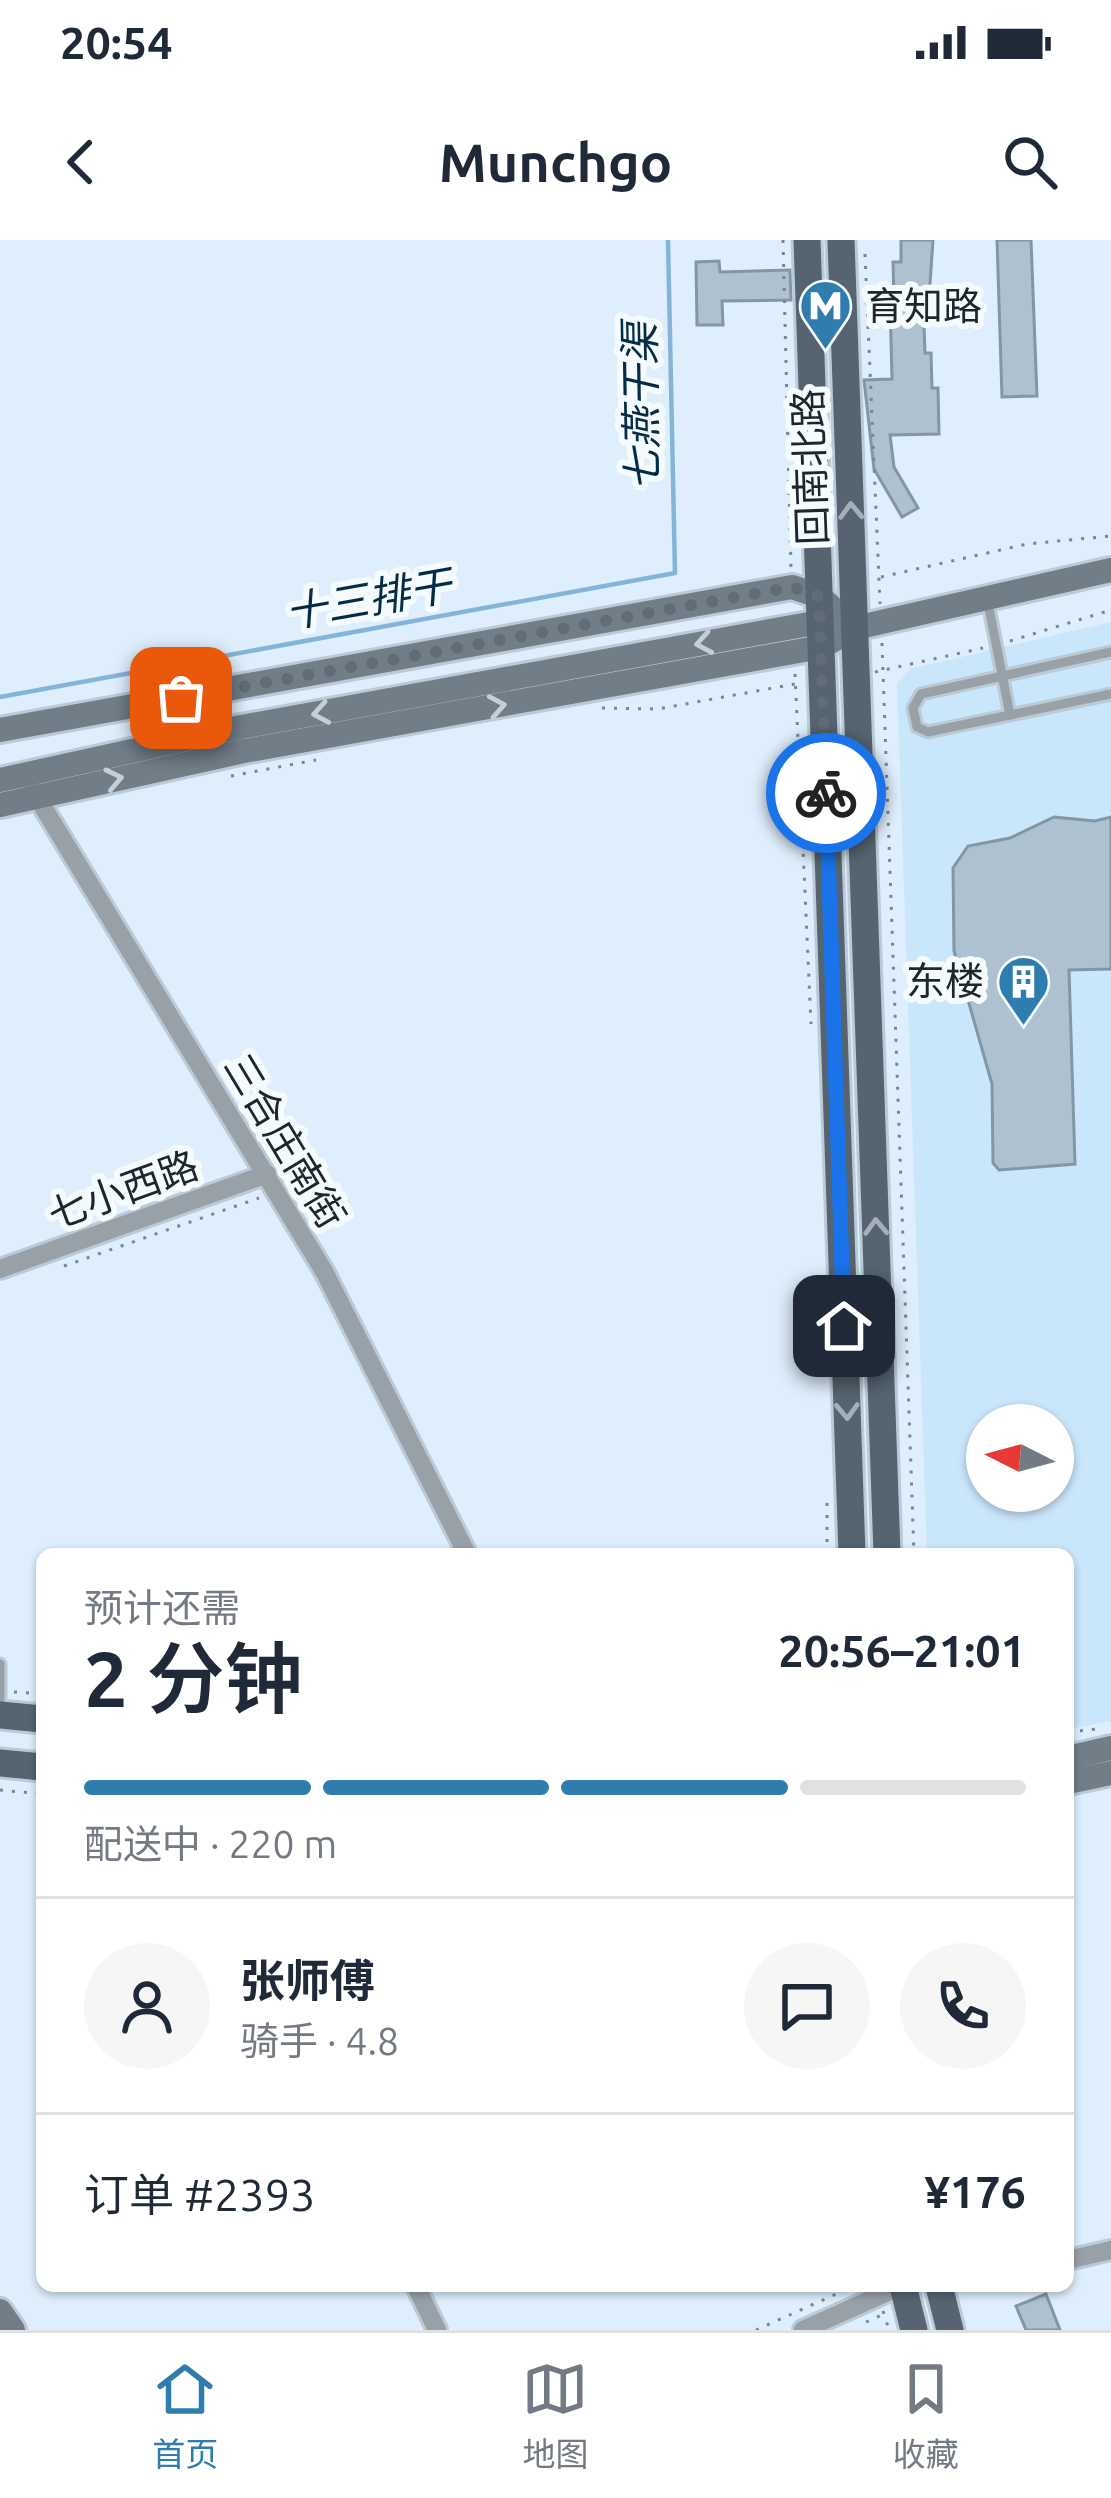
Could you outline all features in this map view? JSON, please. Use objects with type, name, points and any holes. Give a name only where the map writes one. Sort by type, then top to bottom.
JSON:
[{"type":"main road","name":"回南北路","points":[[807,240],[852,1548]]},
{"type":"main road","name":"回南北路","points":[[841,240],[887,1548]]},
{"type":"main road","points":[[0,1711],[36,1718]]},
{"type":"main road","points":[[0,1763],[36,1766]]},
{"type":"main road","points":[[904,2292],[914,2330]]},
{"type":"main road","points":[[945,2292],[950,2330]]},
{"type":"street","points":[[12,776],[241,728],[820,622],[855,628],[1111,571]]},
{"type":"street","points":[[0,730],[792,587],[820,622]]},
{"type":"street","points":[[0,805],[820,622],[855,628]]},
{"type":"street","name":"三合庄南街","points":[[12,776],[37,796],[267,1174],[385,1385],[464,1548]]},
{"type":"street","name":"七小西路","points":[[0,1269],[267,1174]]},
{"type":"street","points":[[1074,1757],[1111,1748]]},
{"type":"street","points":[[1074,1782],[1111,1773]]},
{"type":"street","points":[[1074,2259],[1111,2250]]},
{"type":"street","points":[[419,2292],[437,2330]]},
{"type":"street","points":[[802,2330],[888,2292]]},
{"type":"street","points":[[0,2311],[13,2330]]},
{"type":"lane","points":[[985,599],[1008,716]]},
{"type":"lane","points":[[1111,652],[919,695],[913,708],[916,724],[928,732],[1111,694]]},
{"type":"lane","points":[[0,1664],[0,1711]]},
{"type":"path","points":[[783,240],[791,561]]},
{"type":"path","points":[[863,240],[879,558]]},
{"type":"path","points":[[898,573],[1028,544],[1111,536]]},
{"type":"path","points":[[883,678],[914,1548]]},
{"type":"path","points":[[587,709],[658,709],[774,688]]},
{"type":"path","points":[[212,780],[329,758]]},
{"type":"path","points":[[45,1273],[248,1202]]},
{"type":"path","points":[[2,1691],[36,1694]]},
{"type":"path","points":[[1074,1732],[1110,1729]]},
{"type":"path","points":[[0,1790],[36,1793]]},
{"type":"path","points":[[756,2330],[841,2292]]},
{"type":"path","points":[[860,2325],[884,2314]]},
{"type":"shaded area","points":[[1111,622],[1111,1721],[1074,1728],[1074,1548],[927,1548],[897,683],[910,669]]},
{"type":"building","points":[[901,240],[933,240],[929,298],[923,298],[925,353],[931,353],[932,388],[938,388],[939,434],[890,435],[894,467],[918,508],[902,517],[874,469],[864,380],[892,379],[890,300],[894,300],[893,262],[901,262]]},
{"type":"building","points":[[997,240],[1031,240],[1037,396],[1002,397]]},
{"type":"building","points":[[719,261],[720,272],[790,270],[791,300],[722,301],[723,325],[697,325],[696,262]]},
{"type":"building","name":"东楼","points":[[1054,817],[1095,821],[1111,817],[1111,969],[1069,970],[1075,1164],[999,1170],[993,1163],[992,1084],[954,951],[953,868],[968,846],[1010,838]]},
{"type":"building","points":[[1046,2294],[1060,2330],[1026,2330],[1016,2306]]},
{"type":"waterway","name":"十三排干","points":[[0,697],[675,573],[668,240]]},
{"type":"way so far","points":[[181,698],[792,587],[819,596],[826,793]]},
{"type":"place","name":"育知路","points":[[826,352]]},
{"type":"place","name":"东楼","points":[[1023,1027]]},
{"type":"route","points":[[826,793],[844,1326]]},
{"type":"water label","name":"七燕干渠","points":[[641,407]]}]
